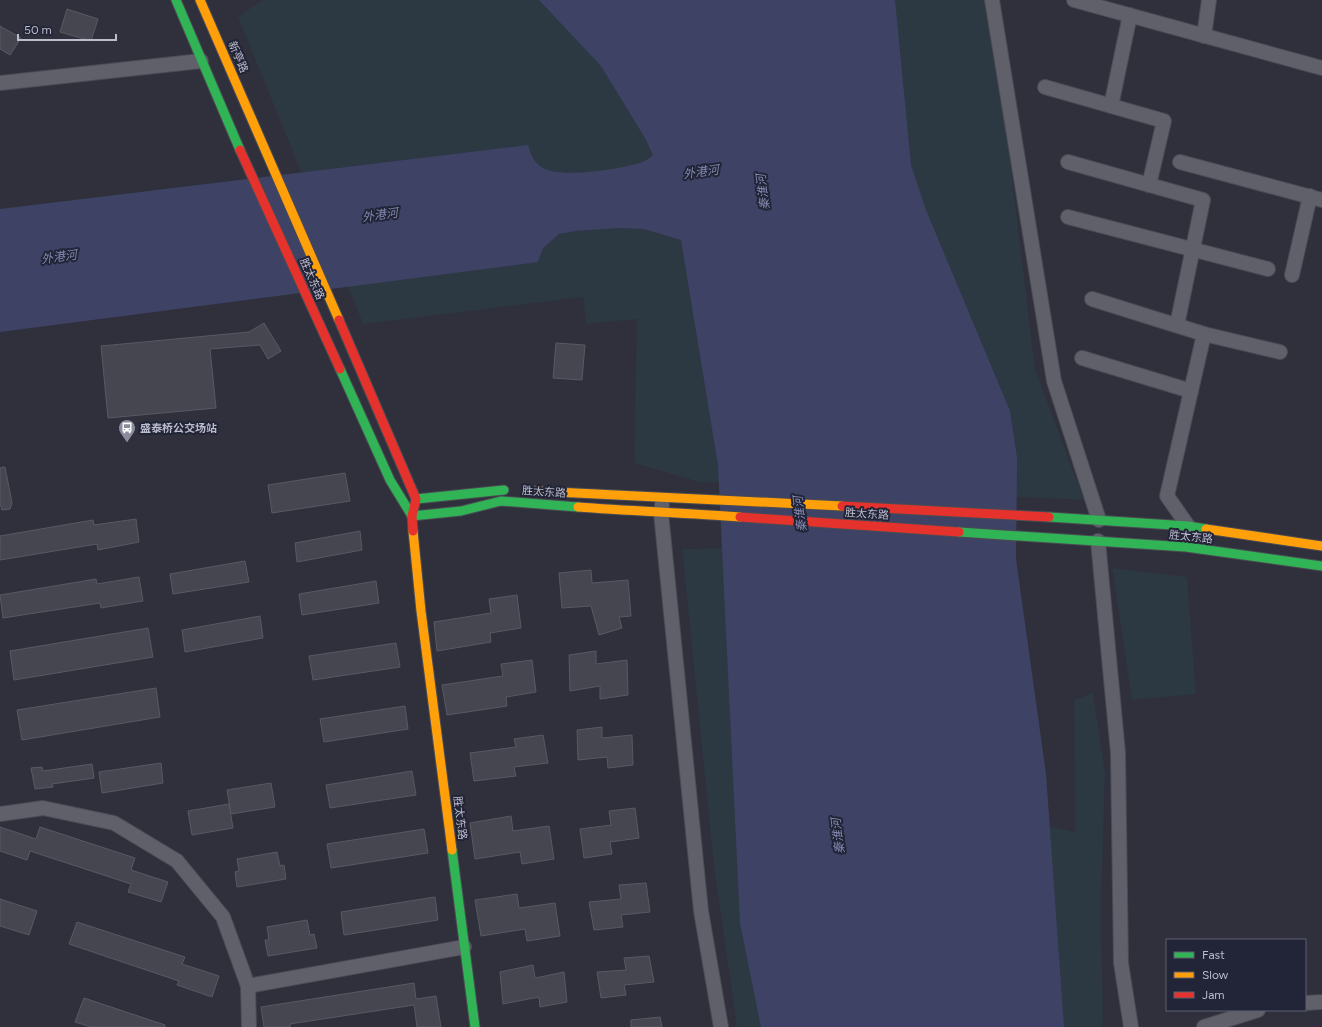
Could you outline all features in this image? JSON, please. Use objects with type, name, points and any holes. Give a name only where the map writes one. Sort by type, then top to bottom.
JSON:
[{"type":"main road","points":[[176,0],[201,61]]},
{"type":"main road","name":"新亭路","points":[[200,0],[253,124]]},
{"type":"main road","name":"胜太东路","points":[[201,61],[224,115],[390,480],[412,516]]},
{"type":"main road","name":"胜太东路","points":[[253,124],[416,499],[412,516],[421,611],[475,1027]]},
{"type":"main road","name":"胜太东路","points":[[416,499],[513,490]]},
{"type":"main road","name":"胜太东路","points":[[529,491],[663,496],[1036,516],[1188,526],[1322,546]]},
{"type":"main road","name":"胜太东路","points":[[412,516],[461,511],[501,501],[661,513],[682,513],[1186,547],[1322,566]]},
{"type":"street","points":[[992,0],[1054,381],[1099,520]]},
{"type":"street","points":[[1074,0],[1322,68]]},
{"type":"street","points":[[1204,36],[1209,0]]},
{"type":"street","points":[[1111,106],[1130,15]]},
{"type":"street","points":[[0,83],[201,61]]},
{"type":"street","points":[[1045,87],[1164,121],[1149,185]]},
{"type":"street","points":[[1068,162],[1203,200],[1177,325]]},
{"type":"street","points":[[1180,162],[1316,198],[1292,275]]},
{"type":"street","points":[[1068,218],[1268,269]]},
{"type":"street","points":[[1092,299],[1204,334],[1280,352]]},
{"type":"street","points":[[1188,526],[1167,496],[1204,334]]},
{"type":"street","points":[[1082,358],[1191,391]]},
{"type":"street","points":[[663,496],[661,513],[701,911],[721,1027]]},
{"type":"street","points":[[1098,541],[1118,753],[1121,963],[1131,1027]]},
{"type":"street","points":[[0,814],[43,808],[114,823],[177,861],[223,917],[248,986],[249,1027]]},
{"type":"street","points":[[248,986],[464,947]]},
{"type":"street","points":[[1306,1003],[1322,1002]]},
{"type":"street","points":[[1204,1027],[1255,1011]]},
{"type":"shaded area","points":[[262,0],[986,0],[1009,152],[1035,369],[1084,500],[699,482],[634,463],[637,319],[586,324],[583,297],[363,324],[238,17]]},
{"type":"shaded area","points":[[735,548],[755,763],[1075,832],[1074,700],[1093,693],[1105,773],[1101,905],[1103,1027],[737,1027],[714,867],[682,549]]},
{"type":"shaded area","points":[[1112,568],[1187,577],[1196,694],[1132,700]]},
{"type":"water","points":[[539,0],[895,0],[911,165],[926,210],[1010,411],[1017,458],[1016,559],[1046,774],[1064,1027],[761,1027],[740,923],[718,465],[681,240],[644,229],[620,228],[575,231],[559,234],[543,248],[538,262],[0,332],[0,209],[528,145],[532,157],[540,166],[557,172],[568,173],[609,169],[633,165],[648,159],[653,155],[645,138],[601,66]]},
{"type":"building","points":[[67,9],[98,19],[91,41],[60,32]]},
{"type":"building","points":[[0,26],[21,38],[10,55],[0,49]]},
{"type":"building","points":[[264,323],[281,351],[268,359],[260,345],[210,349],[216,408],[108,418],[101,346],[249,332]]},
{"type":"building","points":[[556,343],[585,345],[582,380],[553,378]]},
{"type":"building","points":[[5,467],[12,503],[10,509],[2,510],[0,503],[0,468]]},
{"type":"building","points":[[345,473],[350,501],[272,513],[268,485]]},
{"type":"building","points":[[136,519],[139,542],[98,550],[97,544],[0,560],[0,536],[93,520],[94,525]]},
{"type":"building","points":[[360,531],[362,550],[297,562],[295,543]]},
{"type":"building","points":[[245,561],[249,582],[173,594],[170,574]]},
{"type":"building","points":[[591,570],[592,583],[628,580],[631,616],[619,617],[622,628],[599,635],[591,606],[562,608],[559,573]]},
{"type":"building","points":[[139,577],[143,601],[101,608],[100,603],[3,618],[0,595],[96,579],[97,584]]},
{"type":"building","points":[[376,581],[379,603],[302,615],[299,594]]},
{"type":"building","points":[[517,595],[521,628],[490,633],[491,642],[437,651],[434,622],[491,613],[489,599]]},
{"type":"building","points":[[260,616],[263,638],[185,652],[182,630]]},
{"type":"building","points":[[148,628],[153,657],[14,680],[10,651]]},
{"type":"building","points":[[396,643],[400,667],[313,680],[309,656]]},
{"type":"building","points":[[596,651],[596,664],[627,660],[628,695],[600,699],[600,686],[570,691],[569,655]]},
{"type":"building","points":[[532,660],[536,692],[506,697],[507,706],[447,715],[442,685],[503,676],[501,664]]},
{"type":"building","points":[[156,688],[160,717],[22,740],[17,710]]},
{"type":"building","points":[[405,706],[408,729],[324,742],[320,719]]},
{"type":"building","points":[[602,727],[602,738],[632,735],[633,765],[608,768],[607,757],[578,760],[577,730]]},
{"type":"building","points":[[543,735],[548,763],[514,767],[516,776],[474,781],[470,753],[516,747],[514,739]]},
{"type":"building","points":[[161,763],[163,783],[102,793],[99,772]]},
{"type":"building","points":[[92,764],[94,778],[52,784],[53,787],[35,789],[31,768],[42,767],[43,771]]},
{"type":"building","points":[[412,771],[416,795],[330,808],[326,785]]},
{"type":"building","points":[[271,783],[275,807],[231,814],[227,790]]},
{"type":"building","points":[[229,804],[233,828],[192,835],[188,811]]},
{"type":"building","points":[[635,808],[639,838],[610,842],[612,854],[584,858],[580,829],[611,825],[609,811]]},
{"type":"building","points":[[511,816],[513,831],[549,826],[554,859],[522,864],[520,852],[475,859],[470,823]]},
{"type":"building","points":[[0,827],[36,839],[40,827],[135,858],[131,870],[168,882],[161,902],[128,892],[131,884],[30,851],[27,860],[0,851]]},
{"type":"building","points":[[424,829],[428,853],[331,868],[327,844]]},
{"type":"building","points":[[277,852],[280,866],[284,865],[286,879],[237,887],[235,872],[239,871],[237,859]]},
{"type":"building","points":[[646,883],[650,912],[621,915],[623,927],[594,930],[589,902],[621,899],[619,885]]},
{"type":"building","points":[[517,894],[519,908],[555,903],[560,936],[527,941],[525,929],[481,936],[475,900]]},
{"type":"building","points":[[435,897],[438,920],[344,935],[341,912]]},
{"type":"building","points":[[0,899],[37,911],[29,935],[0,926]]},
{"type":"building","points":[[307,920],[310,935],[314,934],[317,948],[268,956],[265,940],[269,940],[267,927]]},
{"type":"building","points":[[77,922],[185,957],[182,964],[219,976],[212,997],[177,985],[179,981],[69,944]]},
{"type":"building","points":[[649,956],[654,982],[624,985],[626,995],[601,998],[597,972],[626,970],[624,958]]},
{"type":"building","points":[[533,965],[535,978],[564,972],[567,1002],[540,1007],[539,997],[503,1004],[500,972]]},
{"type":"building","points":[[414,983],[416,999],[436,996],[441,1027],[417,1027],[414,1005],[290,1024],[290,1027],[264,1027],[261,1007]]},
{"type":"building","points":[[84,998],[165,1025],[165,1027],[91,1027],[75,1022]]},
{"type":"building","points":[[660,1017],[662,1027],[631,1027],[631,1020]]},
{"type":"traffic: fast","points":[[176,0],[240,150]]},
{"type":"traffic: fast","points":[[340,369],[390,480],[412,516],[461,511],[501,501],[578,507]]},
{"type":"traffic: fast","points":[[416,499],[504,490]]},
{"type":"traffic: fast","points":[[1049,517],[1188,526],[1206,529]]},
{"type":"traffic: fast","points":[[959,532],[1186,547],[1322,566]]},
{"type":"traffic: fast","points":[[452,850],[475,1027]]},
{"type":"traffic: slow","points":[[200,0],[339,320]]},
{"type":"traffic: slow","points":[[535,491],[842,506]]},
{"type":"traffic: slow","points":[[578,507],[740,517]]},
{"type":"traffic: slow","points":[[1206,529],[1322,546]]},
{"type":"traffic: slow","points":[[413,531],[421,611],[452,850]]},
{"type":"traffic: jam","points":[[240,150],[340,369]]},
{"type":"traffic: jam","points":[[339,320],[416,499],[412,516],[413,531]]},
{"type":"traffic: jam","points":[[842,506],[1049,517]]},
{"type":"traffic: jam","points":[[740,517],[959,532]]},
{"type":"place","name":"盛泰桥公交场站","points":[[127,443]]},
{"type":"water label","name":"外港河","points":[[701,172]]},
{"type":"water label","name":"秦淮河","points":[[763,192]]},
{"type":"water label","name":"外港河","points":[[380,215]]},
{"type":"water label","name":"外港河","points":[[59,257]]},
{"type":"water label","name":"秦淮河","points":[[800,514]]},
{"type":"water label","name":"秦淮河","points":[[838,836]]}]
